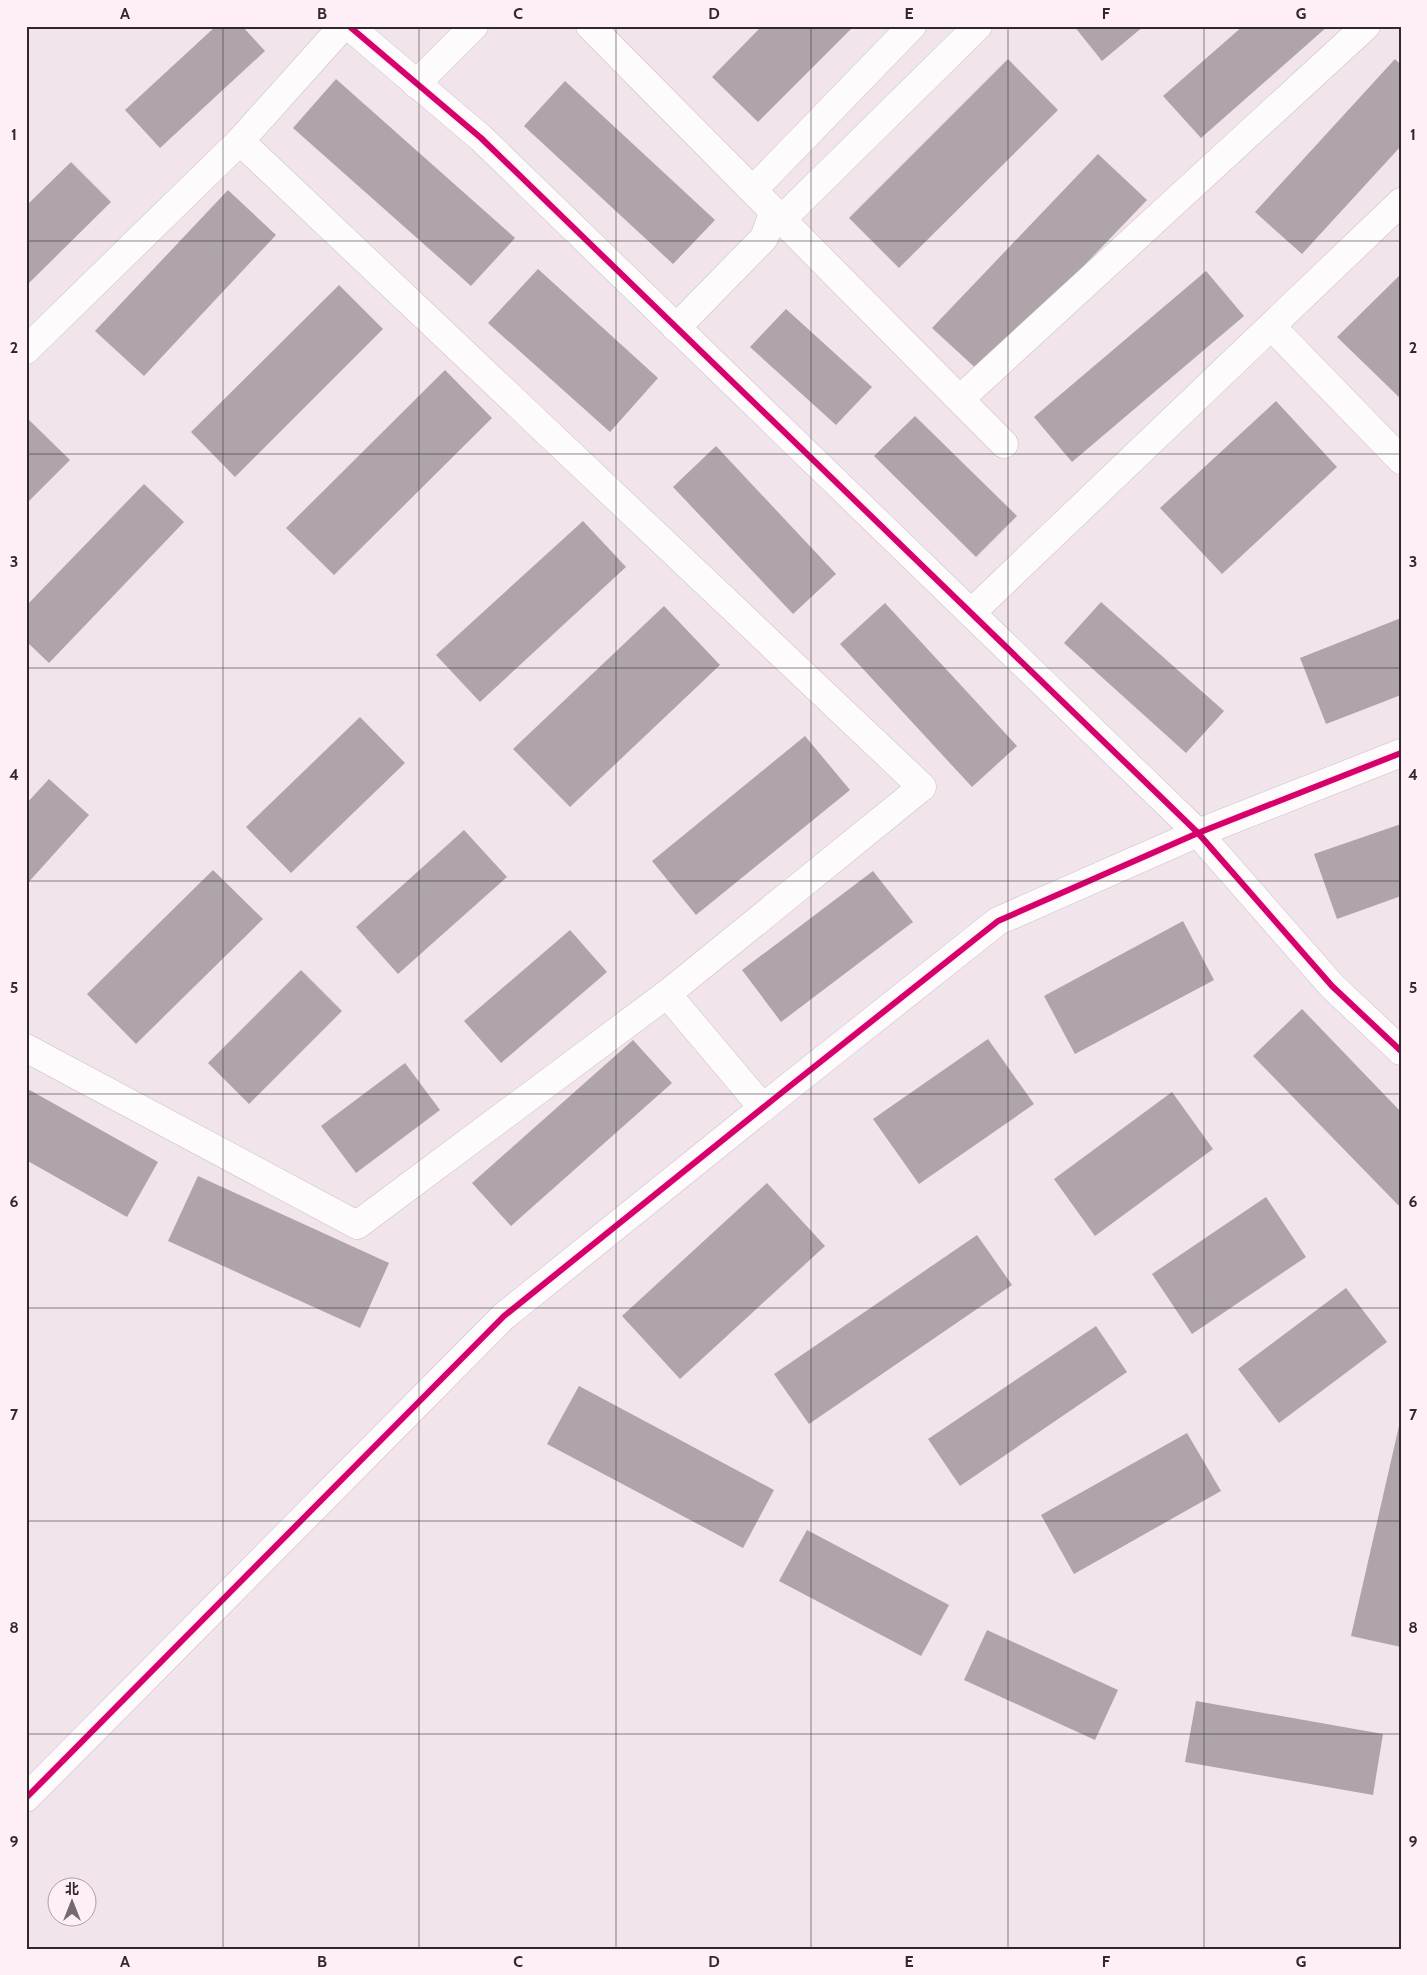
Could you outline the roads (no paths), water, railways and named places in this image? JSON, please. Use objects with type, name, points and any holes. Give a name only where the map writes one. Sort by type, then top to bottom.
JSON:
[{"type":"street","points":[[26,350],[240,141],[342,26]]},
{"type":"street","points":[[349,26],[481,138],[1198,833],[1332,986],[1401,1051]]},
{"type":"street","points":[[416,84],[474,26]]},
{"type":"street","points":[[590,26],[1004,444]]},
{"type":"street","points":[[752,190],[912,26]]},
{"type":"street","points":[[778,217],[978,26]]},
{"type":"street","points":[[960,398],[1366,26]]},
{"type":"street","points":[[26,1048],[357,1225],[667,994],[922,786],[240,141]]},
{"type":"street","points":[[971,613],[1401,202]]},
{"type":"street","points":[[676,328],[764,238],[772,216],[778,217]]},
{"type":"street","points":[[1272,327],[1401,460]]},
{"type":"street","points":[[26,1798],[504,1316],[998,921],[1198,833],[1401,753]]},
{"type":"street","points":[[667,994],[763,1108]]}]
